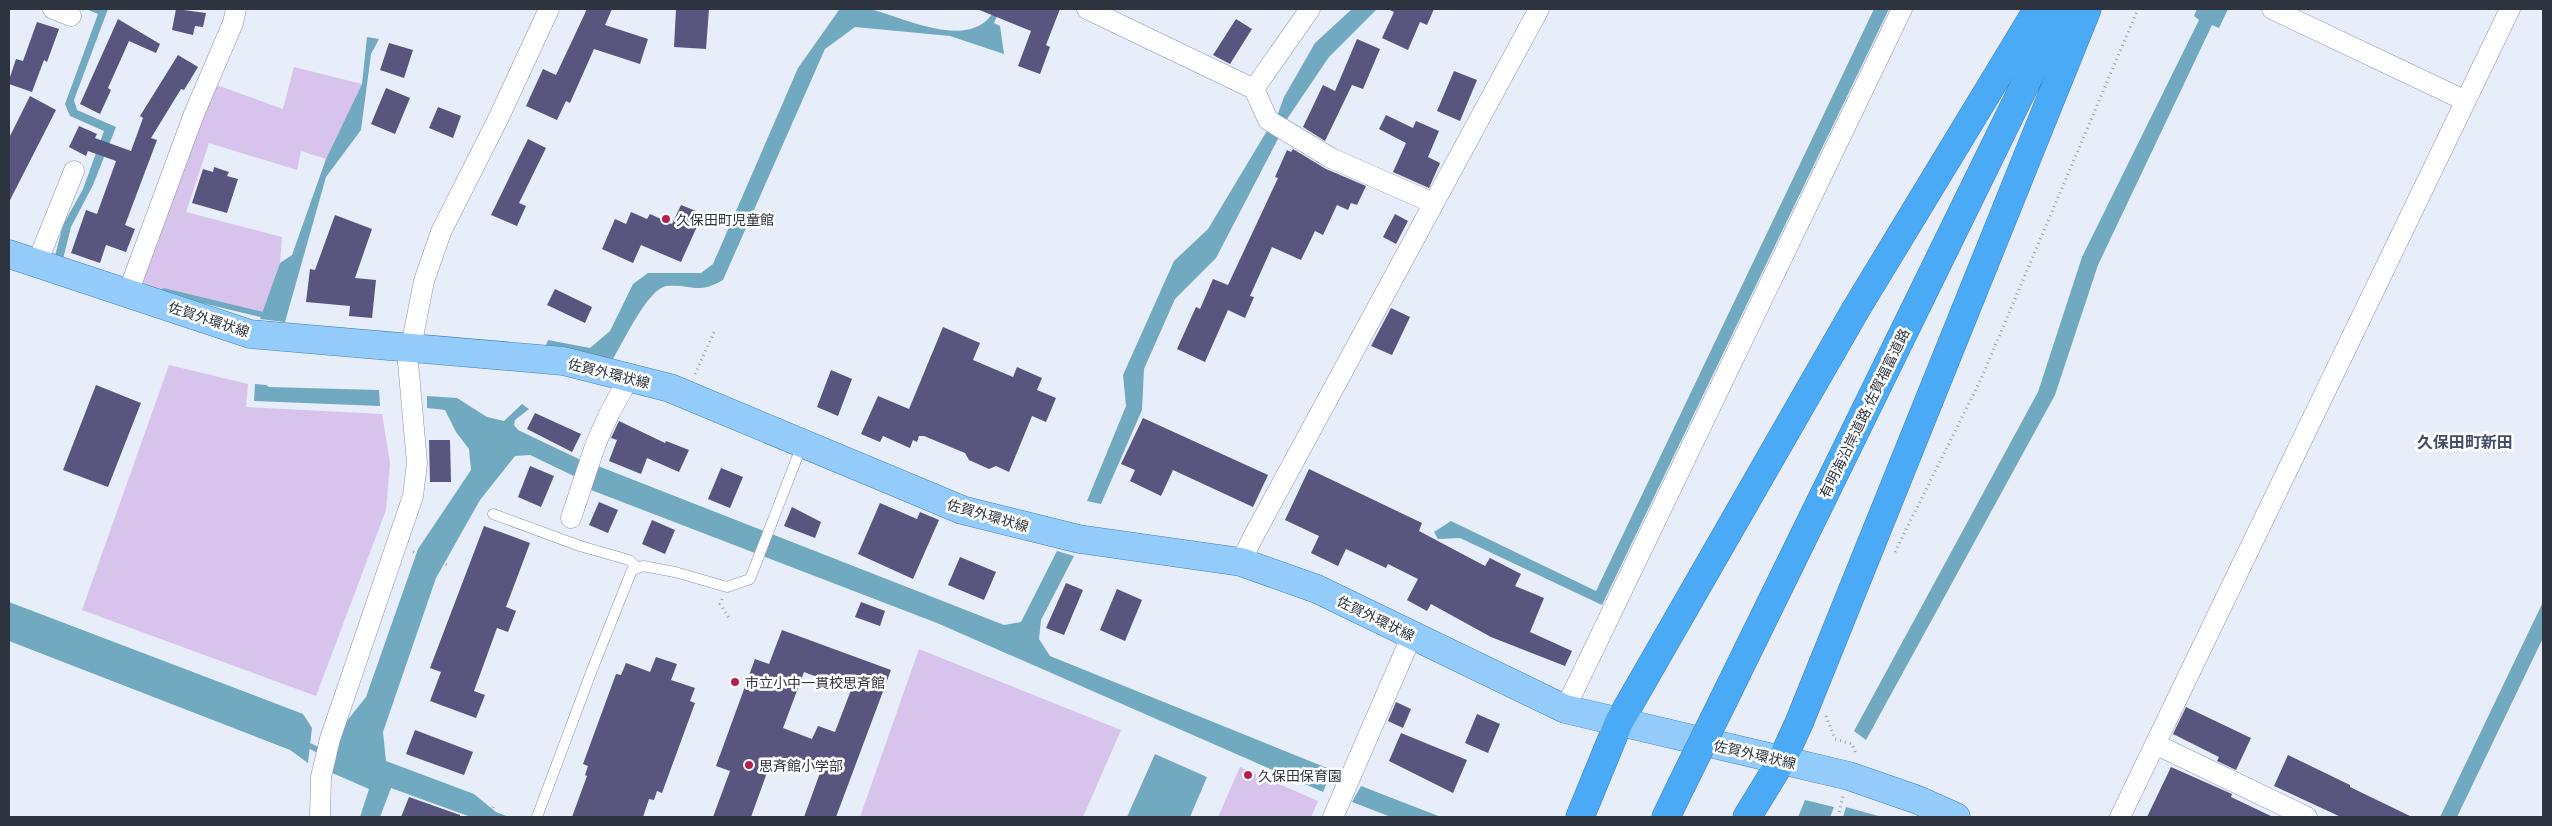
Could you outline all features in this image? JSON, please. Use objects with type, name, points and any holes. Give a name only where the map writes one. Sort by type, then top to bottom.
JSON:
[{"type":"highway","points":[[1580,817],[1619,722],[1851,318],[2038,9]]},
{"type":"highway","name":"有明海沿岸道路;佐賀福富道路","points":[[1666,817],[2062,9]]},
{"type":"highway","points":[[1747,817],[1782,760],[1800,723],[2087,9]]},
{"type":"main road","name":"佐賀外環状線","points":[[9,254],[250,334],[563,361],[629,378],[685,395],[962,510],[1079,539],[1242,562],[1317,589],[1565,708],[1849,776],[1918,800],[1956,817]]},
{"type":"street","points":[[128,293],[194,114],[233,22],[236,9]]},
{"type":"street","points":[[320,817],[321,777],[330,738],[413,496],[417,463],[408,362],[424,281],[441,232],[499,117],[549,9]]},
{"type":"street","points":[[1088,9],[1254,88],[1268,120],[1331,158],[1433,203]]},
{"type":"street","points":[[1254,88],[1310,9]]},
{"type":"street","points":[[1242,562],[1433,203],[1539,9]]},
{"type":"street","points":[[1565,708],[1902,9]]},
{"type":"street","points":[[2272,9],[2466,101]]},
{"type":"street","points":[[2120,817],[2510,9]]},
{"type":"street","points":[[37,263],[74,171]]},
{"type":"street","points":[[571,518],[596,443],[610,412],[629,378]]},
{"type":"street","points":[[1336,816],[1412,635]]},
{"type":"street","points":[[2155,744],[2307,817]]},
{"type":"lane","points":[[537,817],[632,570],[643,566],[675,572],[727,587],[750,579],[802,444]]},
{"type":"lane","points":[[493,514],[580,546],[629,560],[638,568]]},
{"type":"path","points":[[1893,556],[1981,380],[2138,9]]},
{"type":"path","points":[[685,395],[715,330]]},
{"type":"path","points":[[410,551],[450,566]]},
{"type":"path","points":[[727,587],[720,604],[729,618]]},
{"type":"path","points":[[1826,715],[1835,739],[1852,744],[1856,752],[1849,776]]},
{"type":"path","points":[[489,817],[494,805]]},
{"type":"shaded area","points":[[294,67],[362,84],[326,159],[301,151],[297,170],[209,143],[186,212],[282,237],[280,263],[262,314],[140,286],[214,84],[283,109]]},
{"type":"shaded area","points":[[169,365],[248,384],[246,407],[382,414],[390,463],[386,510],[316,696],[82,610]]},
{"type":"shaded area","points":[[919,649],[1121,730],[1083,817],[860,817]]},
{"type":"shaded area","name":"久保田保育園","points":[[1240,767],[1318,801],[1311,817],[1218,817]]},
{"type":"water","points":[[86,9],[108,9],[74,100],[77,110],[116,127],[93,185],[71,227],[63,259],[55,256],[63,225],[83,189],[104,131],[70,116],[65,104],[98,14]]},
{"type":"water","points":[[870,9],[919,25],[955,31],[971,29],[985,22],[995,9],[1000,9],[994,23],[1000,26],[1004,54],[950,36],[855,27],[825,49],[723,280],[701,288],[667,286],[660,289],[644,306],[613,359],[546,345],[548,340],[590,348],[610,331],[633,284],[648,273],[701,273],[713,264],[798,68],[839,10]]},
{"type":"water","points":[[1352,9],[1377,9],[1329,57],[1285,122],[1276,119],[1284,97],[1315,43]]},
{"type":"water","points":[[1874,9],[1889,9],[1602,605],[1460,538],[1438,539],[1434,532],[1451,521],[1596,591]]},
{"type":"water","points":[[2197,9],[2228,9],[2219,28],[2212,25],[2098,265],[2055,395],[1866,740],[1854,731],[2038,392],[2082,257],[2199,20],[2194,16]]},
{"type":"water","points":[[367,37],[379,39],[371,54],[361,130],[326,177],[285,322],[260,319],[280,263],[292,255],[326,159],[362,84]]},
{"type":"water","points":[[1268,129],[1279,137],[1216,258],[1175,299],[1144,369],[1142,410],[1101,504],[1087,501],[1126,406],[1123,375],[1174,261],[1208,229]]},
{"type":"water","points":[[255,384],[269,387],[379,390],[380,406],[254,401]]},
{"type":"water","points":[[427,396],[457,398],[487,417],[504,421],[522,404],[529,409],[515,420],[514,425],[518,430],[583,461],[576,477],[530,455],[515,456],[480,500],[436,578],[383,732],[386,761],[474,794],[496,812],[509,817],[471,817],[391,788],[380,817],[360,817],[369,789],[330,772],[346,722],[366,697],[418,549],[471,470],[469,449],[456,432],[445,410],[427,408]]},
{"type":"water","points":[[598,466],[1004,625],[1021,622],[1057,551],[1074,556],[1041,620],[1039,639],[1050,656],[1332,770],[1323,792],[937,623],[591,490]]},
{"type":"water","points":[[9,602],[303,714],[312,728],[308,763],[290,750],[9,641]]},
{"type":"water","points":[[2543,602],[2543,638],[2457,817],[2440,817]]},
{"type":"water","points":[[1155,754],[1207,777],[1190,817],[1127,817]]},
{"type":"water","points":[[1361,786],[1441,817],[1391,817],[1352,802]]},
{"type":"water","points":[[1805,800],[1834,807],[1830,817],[1798,817]]},
{"type":"water","points":[[1846,807],[1882,817],[1843,817]]},
{"type":"building","points":[[176,9],[206,13],[203,27],[195,26],[193,35],[172,30]]},
{"type":"building","points":[[587,9],[612,9],[605,25],[648,39],[640,64],[594,49],[570,103],[566,101],[557,120],[526,106],[543,69],[556,75]]},
{"type":"building","points":[[676,9],[709,9],[706,49],[674,47]]},
{"type":"building","points":[[977,9],[1060,9],[1046,45],[1050,47],[1040,74],[1018,66],[1031,31]]},
{"type":"building","points":[[1388,9],[1434,9],[1427,25],[1420,22],[1408,50],[1382,38],[1394,12]]},
{"type":"building","points":[[118,19],[160,44],[156,53],[129,41],[108,88],[111,90],[100,114],[80,104]]},
{"type":"building","points":[[1236,19],[1252,29],[1230,64],[1213,55]]},
{"type":"building","points":[[37,22],[59,29],[47,62],[44,60],[32,92],[9,84],[9,80],[16,59],[23,61]]},
{"type":"building","points":[[1357,39],[1380,49],[1363,89],[1352,85],[1325,141],[1303,127],[1323,85],[1335,91]]},
{"type":"building","points":[[389,43],[413,50],[404,78],[380,70]]},
{"type":"building","points":[[178,55],[198,67],[184,90],[181,89],[151,138],[157,140],[125,225],[135,229],[126,252],[106,245],[100,263],[71,253],[86,210],[97,214],[116,161],[88,151],[86,156],[69,147],[79,126],[97,134],[95,138],[131,151],[143,118],[140,116]]},
{"type":"building","points":[[1454,71],[1477,80],[1460,121],[1437,111]]},
{"type":"building","points":[[386,88],[410,98],[395,134],[371,124]]},
{"type":"building","points":[[30,96],[56,110],[9,202],[9,138]]},
{"type":"building","points":[[438,107],[461,116],[453,138],[429,128]]},
{"type":"building","points":[[1386,115],[1413,128],[1416,121],[1439,131],[1428,157],[1440,163],[1429,188],[1393,172],[1406,143],[1379,129]]},
{"type":"building","points":[[528,139],[546,148],[519,203],[526,206],[517,226],[491,215]]},
{"type":"building","points":[[1293,149],[1326,169],[1366,186],[1357,205],[1351,203],[1348,210],[1337,205],[1323,235],[1315,231],[1301,260],[1272,247],[1250,296],[1254,297],[1245,318],[1228,310],[1205,362],[1177,349],[1196,307],[1200,309],[1213,279],[1228,285],[1278,178],[1275,177],[1287,150],[1291,152]]},
{"type":"building","points":[[214,167],[229,172],[227,176],[238,179],[227,213],[192,203],[203,169],[213,172]]},
{"type":"building","points":[[681,205],[696,211],[692,219],[699,222],[681,262],[641,245],[633,263],[602,249],[615,219],[626,224],[631,212],[647,219],[650,214],[672,224]]},
{"type":"building","points":[[1395,214],[1408,221],[1396,244],[1383,237]]},
{"type":"building","points":[[335,215],[372,229],[355,278],[376,280],[372,318],[349,316],[350,306],[306,302],[310,269],[315,270]]},
{"type":"building","points":[[555,289],[592,307],[585,323],[547,305]]},
{"type":"building","points":[[1391,308],[1410,317],[1392,355],[1371,346]]},
{"type":"building","points":[[943,327],[980,343],[973,360],[1013,377],[1017,367],[1042,378],[1037,390],[1056,398],[1046,422],[1032,416],[1009,472],[996,466],[989,469],[969,460],[965,453],[924,436],[919,436],[917,442],[913,440],[910,448],[883,436],[880,442],[861,434],[878,396],[909,409]]},
{"type":"building","points":[[831,370],[852,379],[838,416],[817,407]]},
{"type":"building","points":[[96,385],[141,403],[108,487],[63,470]]},
{"type":"building","points":[[535,413],[581,434],[572,452],[527,429]]},
{"type":"building","points":[[1143,418],[1268,475],[1253,507],[1173,470],[1161,496],[1130,481],[1135,470],[1121,464]]},
{"type":"building","points":[[619,421],[665,443],[666,441],[689,450],[679,472],[647,458],[641,474],[609,461],[617,440],[611,438]]},
{"type":"building","points":[[429,440],[450,440],[451,482],[430,482]]},
{"type":"building","points":[[530,466],[554,476],[541,507],[518,497]]},
{"type":"building","points":[[721,468],[743,477],[730,508],[708,499]]},
{"type":"building","points":[[1309,469],[1422,523],[1419,531],[1485,566],[1490,558],[1521,574],[1515,586],[1544,598],[1530,632],[1572,651],[1565,666],[1491,637],[1431,604],[1427,611],[1407,600],[1418,579],[1388,564],[1386,568],[1346,549],[1338,566],[1311,553],[1319,536],[1285,520]]},
{"type":"building","points":[[599,502],[618,510],[608,533],[589,525]]},
{"type":"building","points":[[880,503],[917,519],[920,512],[939,520],[913,579],[858,554]]},
{"type":"building","points":[[792,507],[821,522],[815,538],[784,526]]},
{"type":"building","points":[[652,520],[675,530],[665,554],[642,544]]},
{"type":"building","points":[[484,526],[530,543],[506,607],[516,611],[508,632],[497,628],[474,691],[485,695],[476,718],[430,701],[441,672],[430,668]]},
{"type":"building","points":[[960,557],[996,572],[984,600],[948,585]]},
{"type":"building","points":[[1066,583],[1083,590],[1064,635],[1046,628]]},
{"type":"building","points":[[1117,589],[1142,600],[1125,641],[1100,630]]},
{"type":"building","points":[[861,602],[885,611],[880,626],[855,617]]},
{"type":"building","points":[[782,630],[891,670],[836,817],[804,817],[820,773],[773,756],[751,817],[713,817],[730,771],[716,766],[755,659],[769,664]],"holes":[[[804,672],[851,690],[835,732],[818,726],[812,739],[783,728]]]},
{"type":"building","points":[[656,657],[677,664],[671,680],[695,688],[690,701],[695,703],[662,793],[657,791],[654,800],[649,799],[643,817],[572,817],[587,776],[585,775],[588,766],[583,764],[616,674],[621,675],[626,663],[650,672]]},
{"type":"building","points":[[1396,702],[1411,709],[1403,728],[1388,721]]},
{"type":"building","points":[[2186,707],[2251,738],[2236,770],[2217,761],[2219,757],[2173,734]]},
{"type":"building","points":[[1477,714],[1500,724],[1488,753],[1465,743]]},
{"type":"building","points":[[415,730],[473,752],[464,775],[406,754]]},
{"type":"building","points":[[1401,733],[1467,760],[1453,793],[1389,761]]},
{"type":"building","points":[[2288,755],[2412,817],[2341,817],[2274,786]]},
{"type":"building","points":[[2171,767],[2232,794],[2231,797],[2273,817],[2147,817]]},
{"type":"building","points":[[409,797],[460,815],[460,817],[401,817]]},
{"type":"waterway","points":[[164,291],[268,316]]},
{"type":"waterway","points":[[310,746],[324,753]]},
{"type":"place","name":"久保田町児童館","points":[[666,219]]},
{"type":"place","name":"市立小中一貫校思斉館","points":[[735,682]]},
{"type":"place","name":"思斉館小学部","points":[[749,765]]},
{"type":"place","name":"久保田保育園","points":[[1248,775]]},
{"type":"district","name":"久保田町新田","points":[[2465,442]]}]
